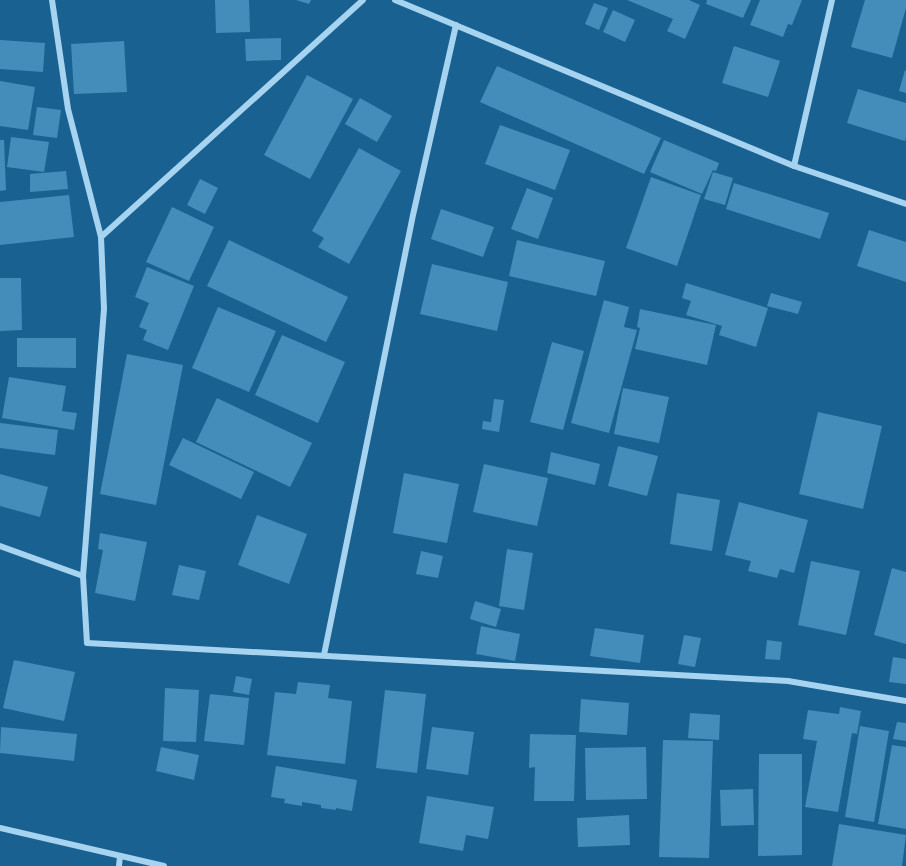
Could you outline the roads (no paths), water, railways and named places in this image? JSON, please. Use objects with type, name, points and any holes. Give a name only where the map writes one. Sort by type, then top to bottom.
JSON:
[{"type":"street","points":[[52,0],[68,109],[101,237],[104,309],[83,576],[87,643],[788,681],[906,701]]},
{"type":"street","points":[[101,237],[363,0]]},
{"type":"street","points":[[395,0],[794,166],[906,204]]},
{"type":"street","points":[[794,166],[832,0]]},
{"type":"street","points":[[324,655],[413,215],[456,25]]},
{"type":"street","points":[[0,546],[83,576]]},
{"type":"street","points":[[0,828],[164,866]]},
{"type":"street","points":[[119,866],[120,856]]}]
